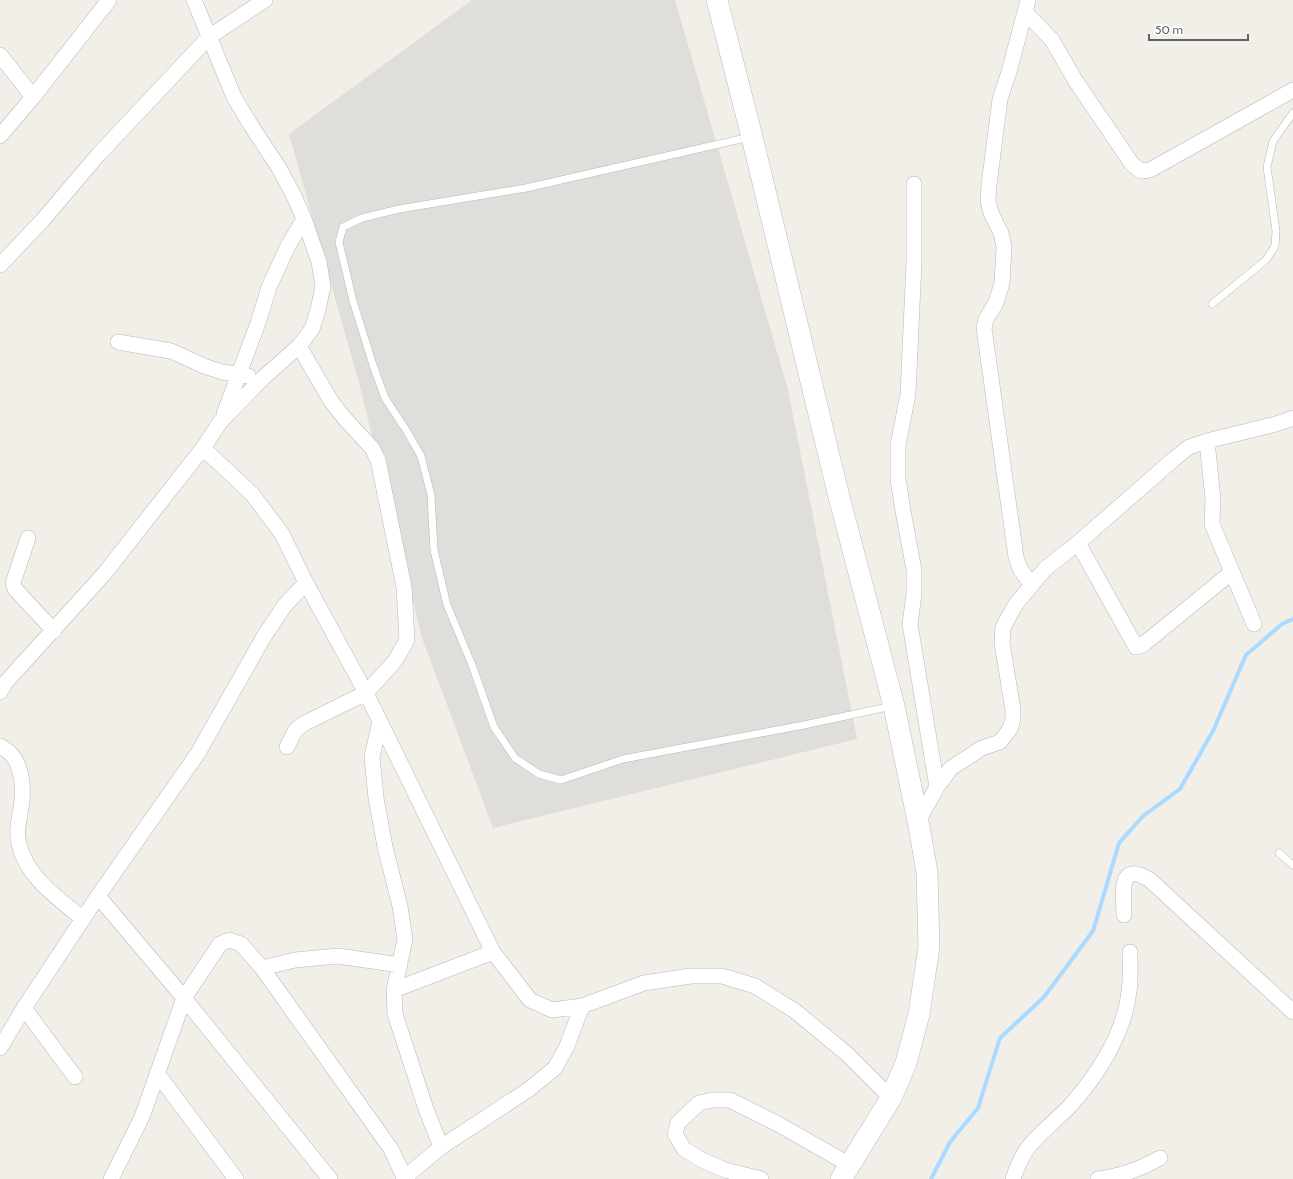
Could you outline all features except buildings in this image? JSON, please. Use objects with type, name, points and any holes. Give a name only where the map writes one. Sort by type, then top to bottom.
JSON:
[{"type":"street","points":[[0,136],[33,97],[109,0]]},
{"type":"street","points":[[0,692],[6,682],[54,631],[104,574],[203,448],[221,421],[263,378],[299,346],[312,328],[318,310],[323,286],[319,262],[304,219],[279,168],[234,97],[194,0]]},
{"type":"street","points":[[0,265],[42,221],[109,144],[209,37],[266,0]]},
{"type":"street","points":[[717,0],[752,137],[838,493],[894,706],[927,872],[928,947],[919,1014],[906,1063],[891,1098],[846,1172],[778,1124],[730,1100],[712,1100],[700,1103],[678,1123],[675,1134],[684,1150],[725,1170],[761,1179]]},
{"type":"street","points":[[1026,6],[1052,40],[1075,80],[1132,164],[1141,171],[1150,170],[1293,90]]},
{"type":"street","points":[[1026,6],[1009,72],[1000,99],[988,201],[991,213],[1001,233],[1004,248],[1002,283],[996,303],[986,318],[984,328],[1016,557],[1020,569],[1031,584]]},
{"type":"street","points":[[0,55],[33,97]]},
{"type":"street","points":[[914,184],[914,262],[908,394],[898,445],[898,479],[902,511],[914,570],[914,594],[910,624],[937,787]]},
{"type":"street","points":[[221,421],[258,323],[271,281],[289,244],[304,219]]},
{"type":"street","points":[[118,342],[171,351],[204,366],[222,372],[263,378]]},
{"type":"street","points":[[287,747],[295,731],[303,724],[366,693],[396,661],[408,640],[404,587],[378,460],[372,448],[344,420],[331,401],[299,346]]},
{"type":"street","points":[[918,821],[937,787],[951,768],[982,748],[1000,742],[1010,729],[1013,719],[1013,710],[1002,643],[1003,627],[1016,604],[1031,584],[1045,569],[1078,543],[1189,447],[1207,441],[1276,424],[1293,418]]},
{"type":"street","points":[[1207,441],[1213,499],[1212,524],[1254,624]]},
{"type":"street","points":[[203,448],[252,494],[282,534],[306,583],[366,693],[494,952],[530,1000],[552,1010],[582,1006],[644,983],[691,976],[722,976],[755,986],[796,1011],[847,1054],[891,1098]]},
{"type":"street","points":[[28,538],[13,583],[15,589],[54,631]]},
{"type":"street","points":[[1078,543],[1136,647],[1145,643],[1232,572]]},
{"type":"street","points":[[0,1048],[24,1008],[98,896],[198,753],[262,638],[285,605],[306,583]]},
{"type":"street","points":[[380,722],[372,758],[377,805],[385,847],[400,906],[405,939],[394,990],[395,1014],[426,1109],[441,1146]]},
{"type":"street","points":[[0,746],[11,753],[20,769],[23,787],[22,807],[17,829],[19,844],[29,867],[40,882],[83,919]]},
{"type":"street","points":[[1124,915],[1123,883],[1127,876],[1134,873],[1143,875],[1293,1012]]},
{"type":"street","points":[[98,896],[184,998],[330,1179]]},
{"type":"street","points":[[112,1179],[142,1117],[184,998],[220,944],[229,940],[241,944],[262,968],[391,1149],[404,1178],[441,1146],[528,1090],[555,1068],[567,1046],[582,1006]]},
{"type":"street","points":[[394,990],[494,952]]},
{"type":"street","points":[[1013,1179],[1019,1162],[1030,1144],[1082,1093],[1097,1073],[1114,1041],[1124,1015],[1129,992],[1130,952]]},
{"type":"street","points":[[262,968],[295,960],[338,956],[400,965]]},
{"type":"street","points":[[24,1008],[75,1077]]},
{"type":"street","points":[[157,1074],[236,1179]]},
{"type":"street","points":[[1098,1179],[1134,1171],[1160,1158]]},
{"type":"lane","points":[[1212,304],[1266,260],[1275,246],[1276,231],[1267,167],[1273,141],[1293,113]]},
{"type":"lane","points":[[752,137],[526,188],[399,209],[362,218],[343,227],[339,242],[353,301],[385,398],[421,456],[431,495],[434,550],[447,605],[472,665],[494,727],[515,758],[539,774],[561,780],[624,759],[804,725],[894,706]]},
{"type":"lane","points":[[1279,853],[1293,865]]},
{"type":"shaded area","points":[[472,0],[675,0],[788,390],[857,739],[493,828],[422,638],[360,387],[289,134]]},
{"type":"waterway","points":[[931,1179],[950,1142],[978,1108],[1000,1038],[1044,997],[1093,931],[1119,843],[1143,816],[1180,789],[1213,731],[1246,655],[1282,624],[1293,619]]}]
